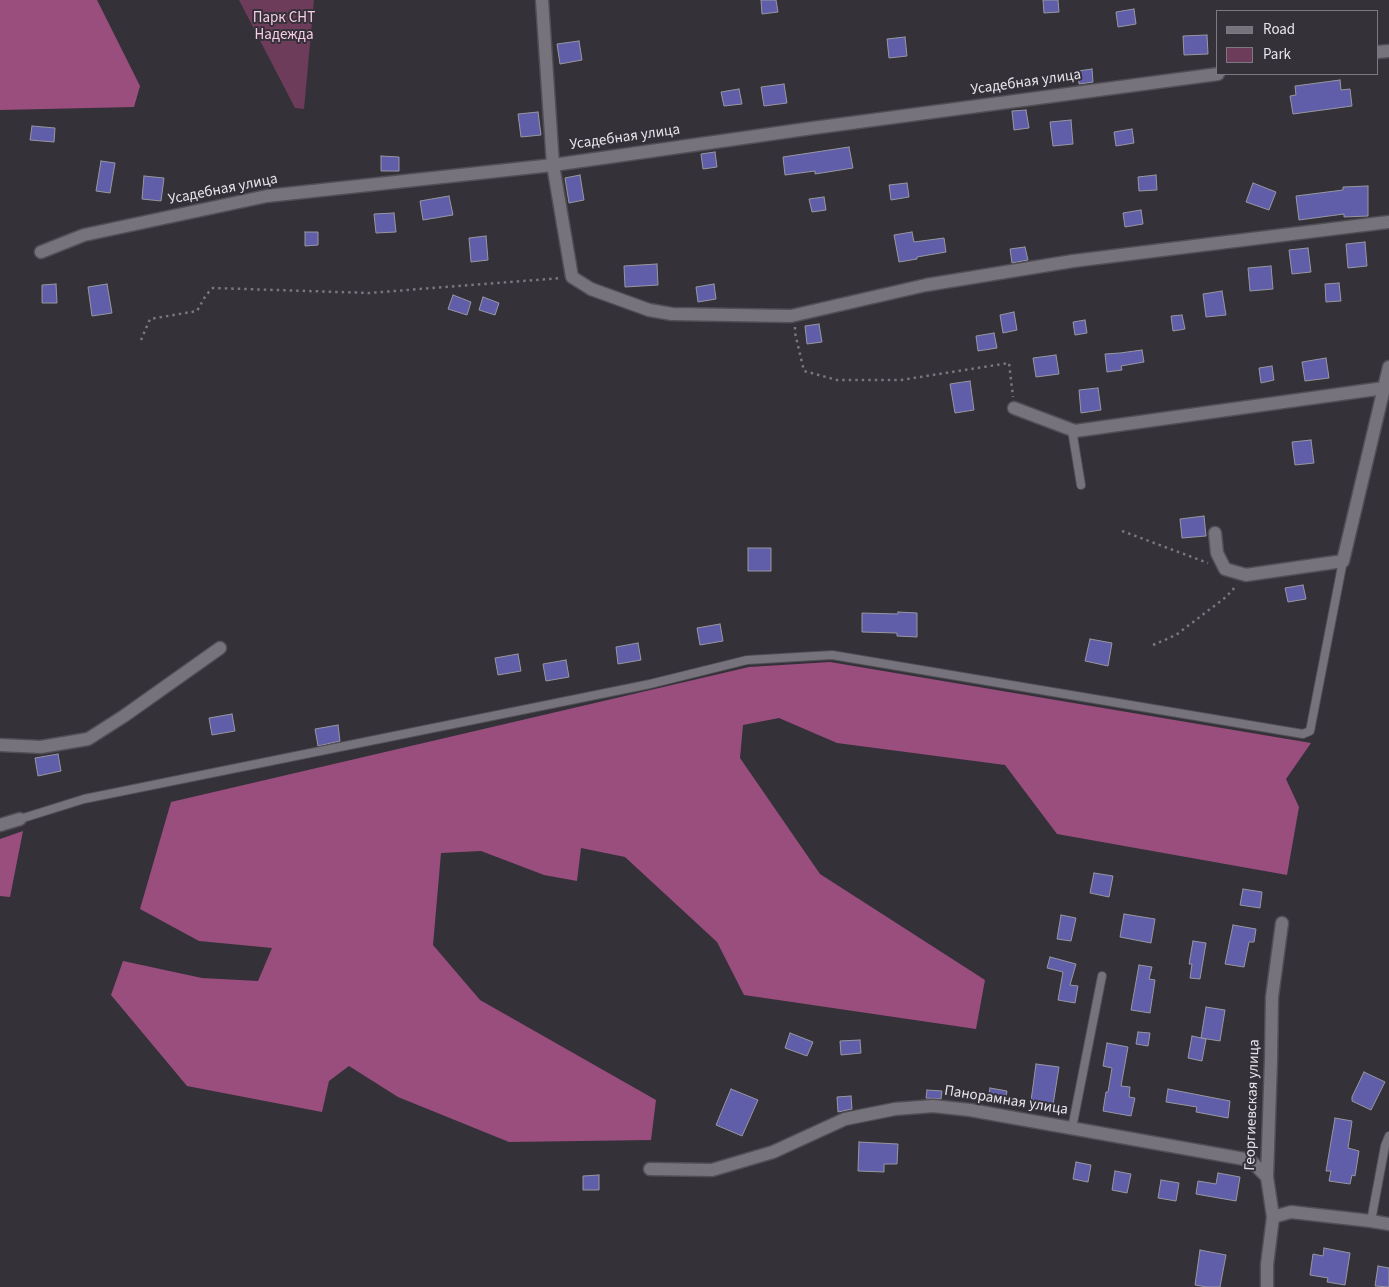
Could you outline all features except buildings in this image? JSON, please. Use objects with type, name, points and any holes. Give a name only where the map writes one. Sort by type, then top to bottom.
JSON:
[{"type":"street","points":[[542,0],[553,165],[572,277],[591,289],[649,310],[672,314],[795,315],[926,285],[1063,263],[1389,222]]},
{"type":"street","name":"Усадебная улица","points":[[41,252],[84,235],[267,196],[553,165],[1216,74]]},
{"type":"street","points":[[1215,533],[1217,553],[1225,569],[1246,575],[1343,561],[1389,367]]},
{"type":"street","points":[[1014,408],[1075,431],[1384,388]]},
{"type":"street","points":[[0,745],[41,747],[88,739],[220,648]]},
{"type":"street","points":[[0,825],[20,819]]},
{"type":"street","name":"Георгиевская улица","points":[[1267,1287],[1267,1265],[1273,1217],[1267,1177],[1272,997],[1282,923]]},
{"type":"street","name":"Панорамная улица","points":[[650,1169],[712,1170],[774,1152],[845,1120],[896,1109],[933,1106],[970,1110],[1250,1160],[1267,1177]]},
{"type":"street","points":[[1273,1217],[1291,1212],[1389,1224]]},
{"type":"lane","points":[[1072,430],[1081,485]]},
{"type":"lane","points":[[20,819],[84,799],[650,684],[746,660],[832,655],[1303,734],[1310,731],[1343,561]]},
{"type":"lane","points":[[1072,1128],[1102,976]]},
{"type":"lane","points":[[1371,1221],[1385,1146],[1389,1136]]},
{"type":"path","points":[[141,340],[150,319],[197,311],[212,288],[369,293],[572,277]]},
{"type":"path","points":[[795,315],[795,333],[804,371],[837,380],[901,380],[1009,363],[1014,408]]},
{"type":"path","points":[[1122,531],[1225,569]]},
{"type":"path","points":[[1153,644],[1176,635],[1226,597],[1246,575]]},
{"type":"green space","name":"Парк СНТ Надежда","points":[[239,0],[314,0],[304,109],[295,108]]},
{"type":"shaded area","points":[[0,0],[97,0],[140,86],[134,107],[0,110]]},
{"type":"shaded area","points":[[830,662],[1311,743],[1286,779],[1299,807],[1287,875],[1057,834],[1005,765],[837,743],[779,718],[743,725],[740,758],[820,874],[985,980],[976,1029],[744,995],[717,942],[625,857],[581,848],[577,881],[544,875],[481,851],[441,853],[433,945],[480,1000],[656,1100],[651,1140],[509,1142],[398,1097],[349,1066],[329,1081],[322,1112],[187,1086],[111,995],[123,961],[202,978],[258,981],[272,948],[199,941],[140,909],[171,802],[749,667]]},
{"type":"shaded area","points":[[23,831],[10,897],[0,896],[0,839]]}]
